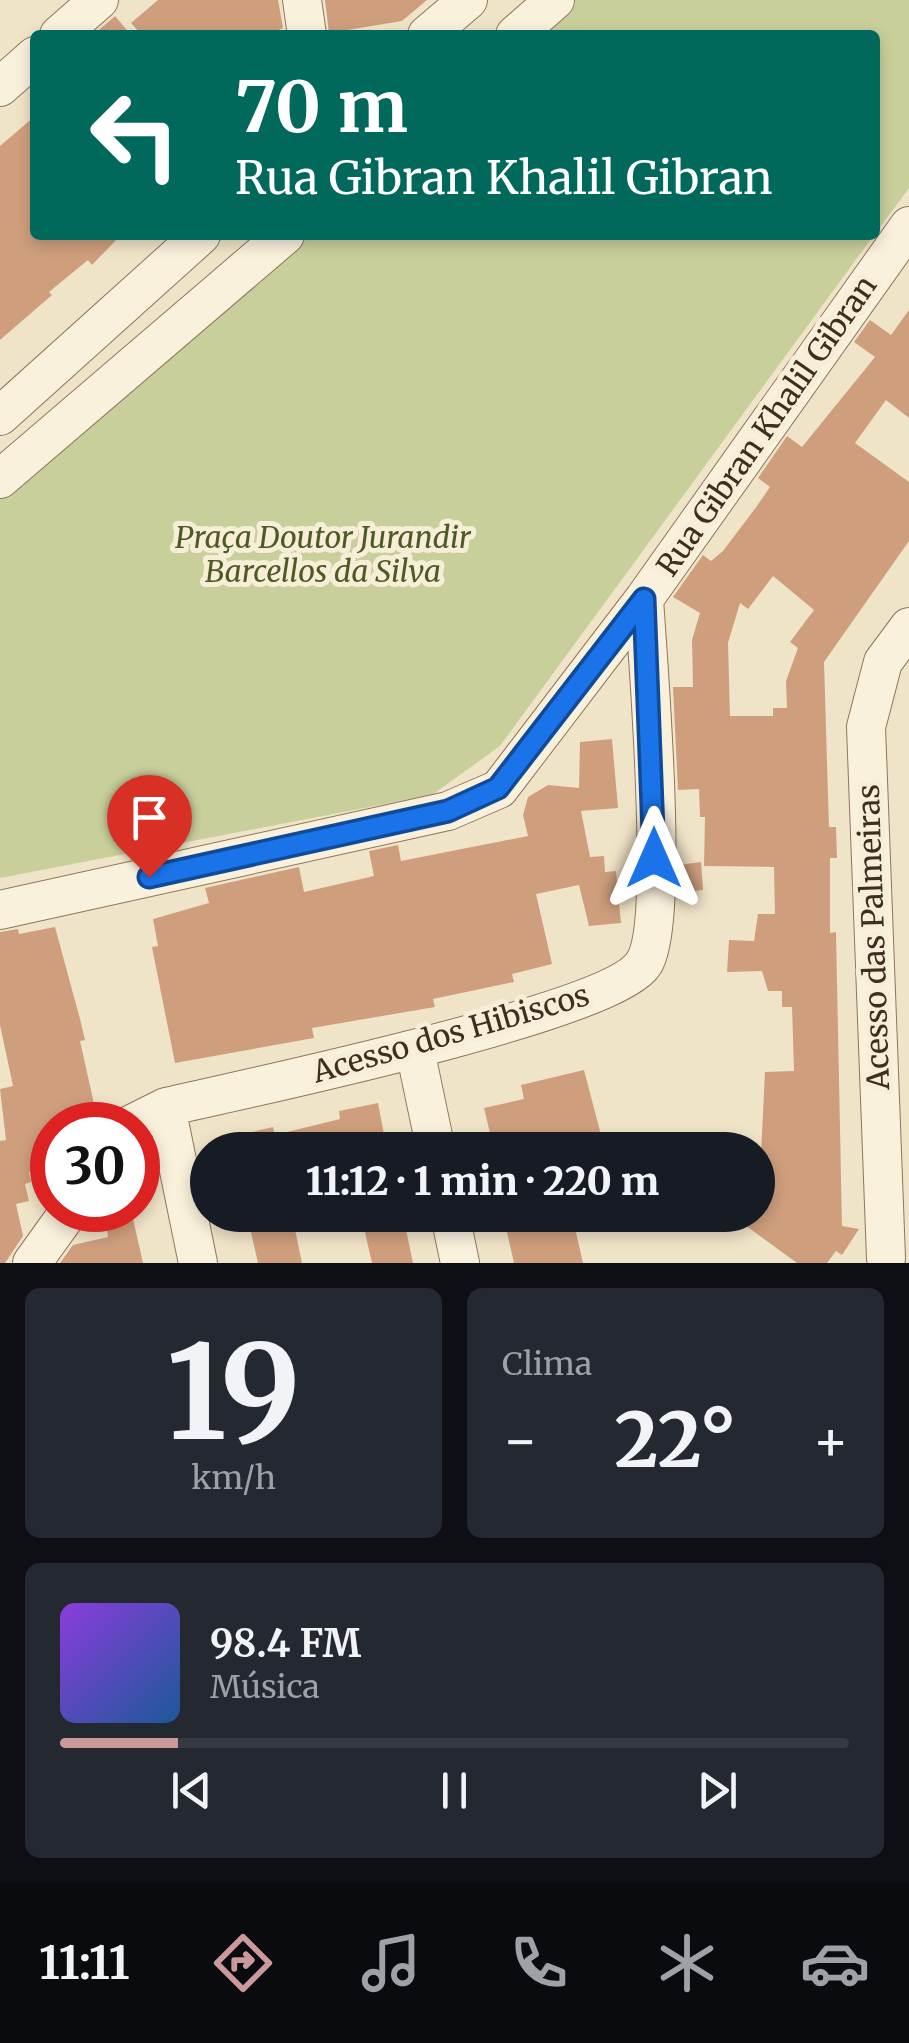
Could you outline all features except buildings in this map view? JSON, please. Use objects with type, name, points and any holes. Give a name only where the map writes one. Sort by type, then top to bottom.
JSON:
[{"type":"street","points":[[65,30],[99,0]]},
{"type":"street","points":[[302,0],[306,30]]},
{"type":"street","points":[[433,30],[468,0]]},
{"type":"street","points":[[520,30],[549,3]]},
{"type":"street","points":[[0,87],[30,60]]},
{"type":"street","name":"Rua Gibran Khalil Gibran","points":[[0,910],[448,811],[498,788],[644,599],[909,226]]},
{"type":"street","points":[[0,416],[196,240]]},
{"type":"street","points":[[0,478],[112,387],[279,240]]},
{"type":"street","points":[[75,350],[112,387]]},
{"type":"street","name":"Acesso dos Hibiscos","points":[[160,1110],[415,1050],[611,989],[644,965],[655,933],[654,782],[644,599]]},
{"type":"street","name":"Acesso das Palmeiras","points":[[884,1261],[866,727],[883,662],[909,627]]},
{"type":"street","points":[[415,1050],[432,1132]]},
{"type":"street","points":[[166,1107],[198,1263]]},
{"type":"street","points":[[884,1261],[909,1228]]},
{"type":"street","points":[[32,1263],[54,1232]]},
{"type":"street","points":[[454,1232],[460,1263]]},
{"type":"green space","points":[[567,0],[909,0],[909,188],[880,227],[880,30],[533,30]]},
{"type":"green space","name":"Praça Doutor Jurandir Barcellos da Silva","points":[[292,240],[870,240],[500,746],[432,795],[0,878],[0,495]]},
{"type":"route","points":[[149,877],[448,811],[498,788],[644,599],[654,858]]}]
